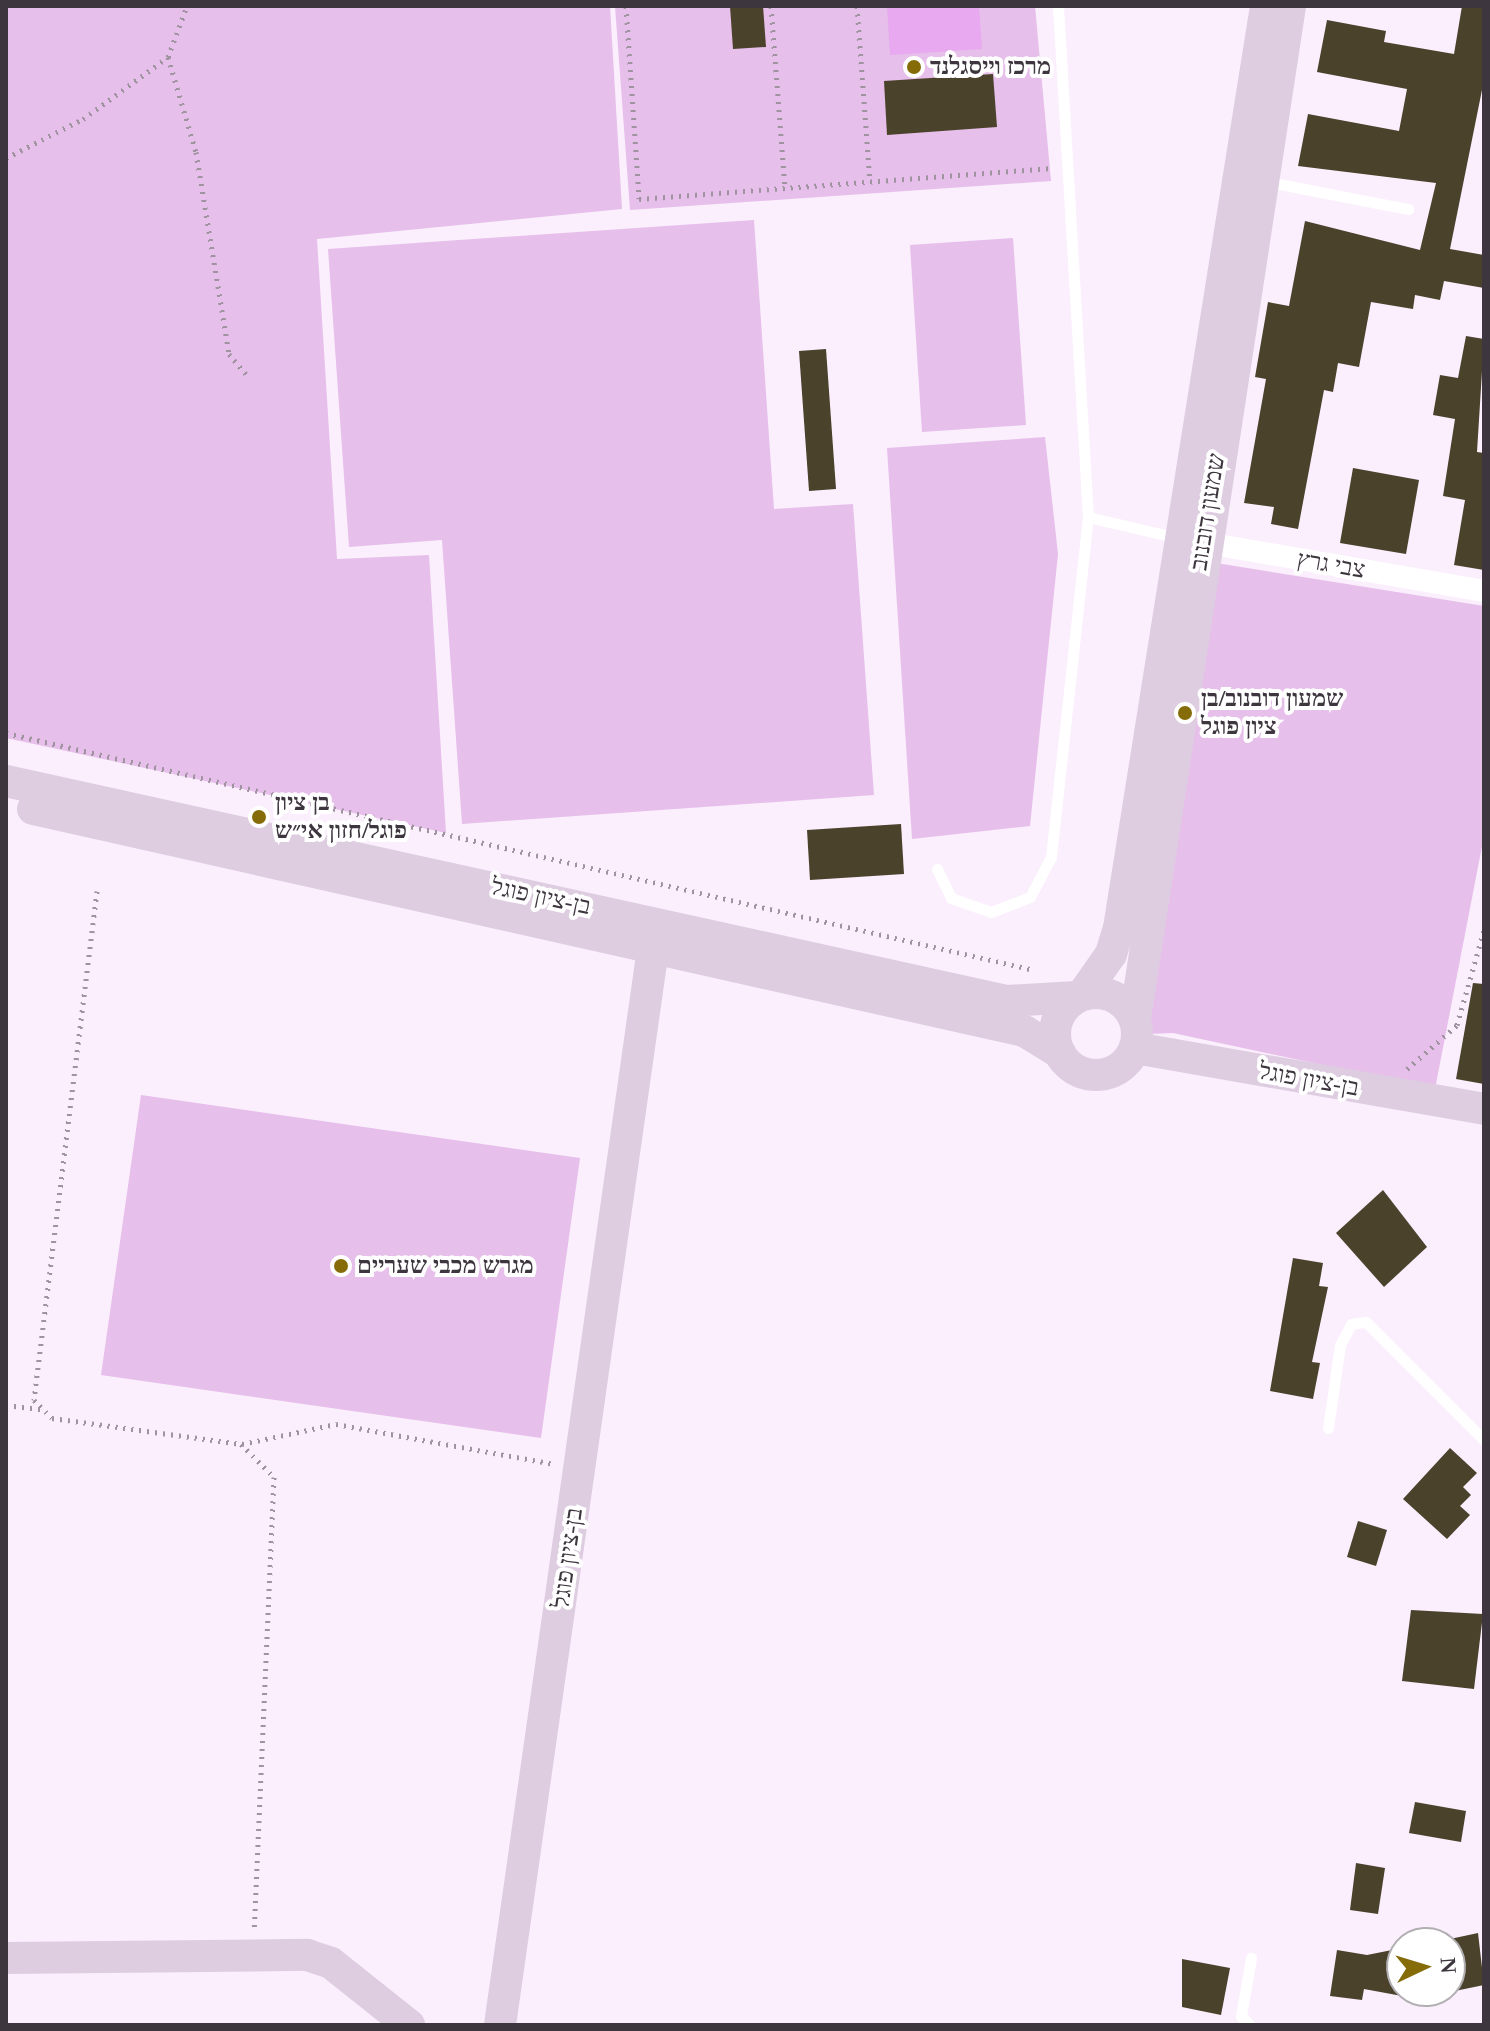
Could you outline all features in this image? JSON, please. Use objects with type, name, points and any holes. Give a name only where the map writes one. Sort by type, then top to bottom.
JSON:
[{"type":"street","name":"שמעון דובנוב","points":[[1135,1034],[1190,540],[1266,6]]},
{"type":"street","name":"שמעון דובנוב","points":[[1080,996],[1111,954],[1119,928],[1290,6]]},
{"type":"street","name":"צבי גרץ","points":[[1190,540],[1484,591]]},
{"type":"street","name":"בן-ציון פוגל","points":[[6,781],[1007,1001],[1080,996]]},
{"type":"street","name":"בן-ציון פוגל","points":[[6,803],[1024,1031],[1060,1053]]},
{"type":"street","name":"בן-ציון פוגל","points":[[500,2025],[653,948]]},
{"type":"street","points":[[1080,996],[1117,998],[1135,1034],[1118,1069],[1099,1075],[1073,1068],[1060,1053],[1057,1021],[1080,996]]},
{"type":"street","name":"בן-ציון פוגל","points":[[1135,1034],[1392,1094],[1484,1109]]},
{"type":"street","points":[[6,1958],[253,1955],[331,1963],[409,2025]]},
{"type":"lane","points":[[937,869],[940,884],[968,909],[1013,907],[1043,881],[1088,517],[1072,166],[1058,6]]},
{"type":"lane","points":[[1260,180],[1408,209]]},
{"type":"lane","points":[[1088,517],[1190,540]]},
{"type":"lane","points":[[1328,1428],[1340,1345],[1351,1324],[1366,1322],[1484,1440]]},
{"type":"lane","points":[[1250,2025],[1241,2016],[1251,1958]]},
{"type":"path","points":[[6,158],[83,119],[168,57],[187,6]]},
{"type":"path","points":[[626,6],[639,199],[1072,166]]},
{"type":"path","points":[[771,6],[785,188]]},
{"type":"path","points":[[857,6],[870,182]]},
{"type":"path","points":[[168,57],[196,152],[229,354],[248,377]]},
{"type":"path","points":[[6,733],[1051,973]]},
{"type":"path","points":[[97,891],[34,1400],[52,1418],[241,1444],[336,1424],[581,1469]]},
{"type":"path","points":[[1392,1094],[1415,1056],[1457,1025],[1484,930]]},
{"type":"path","points":[[6,1405],[43,1409]]},
{"type":"path","points":[[241,1444],[274,1477],[276,1516],[253,1955]]},
{"type":"shaded area","points":[[6,6],[610,6],[622,209],[317,239],[337,559],[429,555],[446,833],[6,738]]},
{"type":"shaded area","points":[[615,6],[1035,6],[1051,181],[630,210]]},
{"type":"shaded area","points":[[887,6],[979,6],[982,49],[890,55]]},
{"type":"shaded area","points":[[754,220],[774,509],[853,504],[874,795],[462,824],[442,540],[349,547],[328,249]]},
{"type":"shaded area","points":[[1013,238],[1026,425],[922,432],[910,245]]},
{"type":"shaded area","points":[[1045,437],[1058,554],[1030,826],[912,839],[887,448]]},
{"type":"shaded area","points":[[1210,562],[1484,606],[1484,836],[1435,1089],[1173,1033],[1148,1034],[1137,1010]]},
{"type":"shaded area","name":"מגרש מכבי שעריים","points":[[141,1095],[580,1158],[541,1438],[101,1375]]},
{"type":"building","points":[[730,6],[763,6],[766,47],[733,49]]},
{"type":"building","points":[[1462,6],[1484,6],[1484,80],[1450,249],[1484,255],[1484,288],[1444,281],[1440,300],[1415,295],[1413,309],[1371,302],[1359,367],[1338,363],[1333,392],[1324,390],[1298,529],[1271,524],[1274,507],[1244,503],[1266,379],[1255,377],[1268,302],[1289,306],[1305,221],[1420,250],[1436,183],[1298,166],[1308,114],[1399,131],[1407,89],[1317,72],[1327,20],[1386,31],[1384,42],[1454,54]]},
{"type":"building","points":[[993,74],[997,127],[887,135],[884,81]]},
{"type":"building","points":[[1466,336],[1484,339],[1477,452],[1484,453],[1484,570],[1454,565],[1465,500],[1443,496],[1455,419],[1433,415],[1440,375],[1458,378]]},
{"type":"building","points":[[826,349],[836,489],[809,491],[799,351]]},
{"type":"building","points":[[1353,468],[1419,480],[1406,554],[1340,543]]},
{"type":"building","points":[[901,824],[904,874],[810,880],[807,830]]},
{"type":"building","points":[[1473,983],[1484,984],[1484,1084],[1456,1079]]},
{"type":"building","points":[[1383,1190],[1427,1247],[1384,1287],[1336,1233]]},
{"type":"building","points":[[1293,1258],[1323,1263],[1319,1286],[1328,1287],[1312,1362],[1320,1363],[1313,1399],[1270,1391]]},
{"type":"building","points":[[1450,1448],[1477,1473],[1463,1487],[1471,1495],[1460,1506],[1470,1515],[1447,1539],[1403,1499]]},
{"type":"building","points":[[1358,1521],[1387,1530],[1376,1566],[1347,1557]]},
{"type":"building","points":[[1411,1610],[1483,1614],[1474,1689],[1402,1681]]},
{"type":"building","points":[[1415,1802],[1466,1811],[1461,1842],[1409,1833]]},
{"type":"building","points":[[1356,1863],[1385,1868],[1378,1914],[1350,1910]]},
{"type":"building","points":[[1478,1933],[1484,1985],[1466,1989],[1466,1936]]},
{"type":"building","points":[[1337,1950],[1367,1955],[1386,1951],[1386,1993],[1364,1989],[1362,2000],[1330,1996]]},
{"type":"building","points":[[1182,1959],[1230,1968],[1221,2015],[1182,2007]]},
{"type":"place","name":"מרכז וייסגלנד","points":[[914,67]]},
{"type":"place","name":"שמעון דובנוב/בן ציון פוגל","points":[[1185,713]]},
{"type":"place","name":"בן ציון פוגל/חזון אי״ש","points":[[259,817]]},
{"type":"place","name":"מגרש מכבי שעריים","points":[[341,1266]]}]
